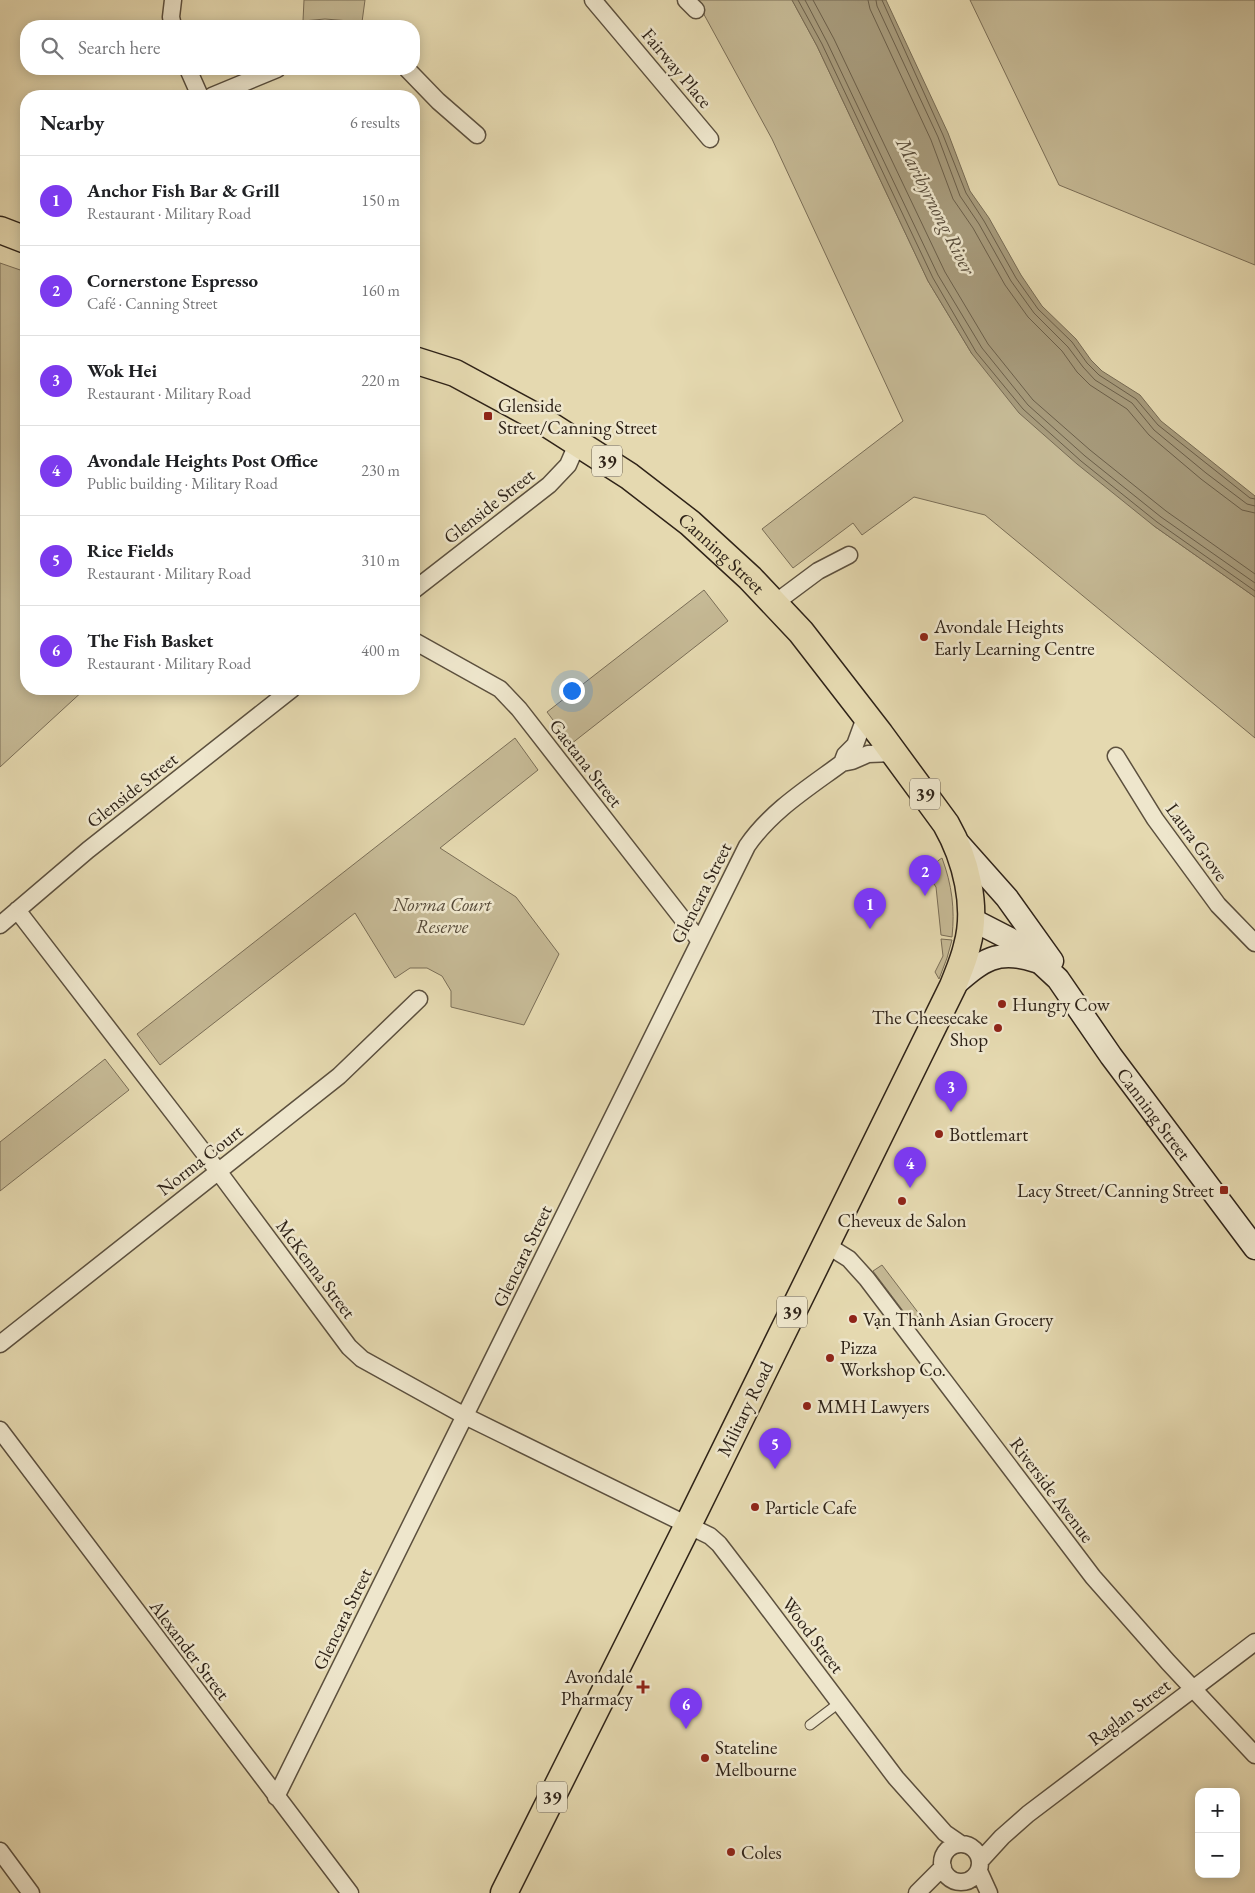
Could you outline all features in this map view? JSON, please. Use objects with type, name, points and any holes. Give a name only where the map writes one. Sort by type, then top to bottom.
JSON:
[{"type":"main road","points":[[0,230],[20,238]]},
{"type":"main road","name":"Canning Street","points":[[420,362],[455,374],[578,442],[630,476],[690,523],[775,603],[824,660],[936,809],[953,837],[966,873],[971,919]]},
{"type":"main road","name":"Military Road","points":[[504,1893],[688,1526],[953,986],[968,945],[971,919]]},
{"type":"street","points":[[172,20],[173,0]]},
{"type":"street","name":"Fairway Place","points":[[593,0],[710,139]]},
{"type":"street","points":[[191,75],[197,90]]},
{"type":"street","points":[[226,90],[263,75]]},
{"type":"street","points":[[413,75],[438,101],[477,135]]},
{"type":"street","name":"Glenside Street","points":[[420,585],[549,485],[568,465],[578,442]]},
{"type":"street","points":[[775,603],[818,571],[849,555]]},
{"type":"street","name":"Gaetana Street","points":[[420,645],[500,689],[519,709],[699,940]]},
{"type":"street","name":"Glenside Street","points":[[0,925],[88,850],[284,695]]},
{"type":"street","name":"Glencara Street","points":[[276,1797],[747,846],[758,830],[779,810],[842,763],[846,755],[856,744],[866,715]]},
{"type":"street","name":"Glencara Street","points":[[842,763],[852,762],[868,754],[894,753]]},
{"type":"street","name":"Laura Grove","points":[[1116,756],[1155,819],[1218,905],[1255,943]]},
{"type":"street","name":"Canning Street","points":[[953,837],[1007,898],[1052,961],[1058,978]]},
{"type":"street","name":"McKenna Street","points":[[17,910],[218,1171],[349,1347],[362,1359],[465,1416],[688,1526]]},
{"type":"street","name":"Canning Street","points":[[971,919],[998,931],[1042,962],[1058,978],[1116,1063],[1255,1248]]},
{"type":"street","points":[[953,986],[978,966],[994,957],[1010,956],[1042,962]]},
{"type":"street","name":"Norma Court","points":[[0,1344],[339,1076],[419,999]]},
{"type":"street","name":"Riverside Avenue","points":[[825,1244],[848,1259],[867,1279],[1093,1576],[1193,1689],[1255,1755]]},
{"type":"street","name":"Alexander Street","points":[[0,1430],[350,1893]]},
{"type":"street","name":"Wood Street","points":[[688,1526],[710,1536],[718,1544],[896,1778],[945,1833],[964,1845]]},
{"type":"street","name":"Raglan Street","points":[[979,1866],[1002,1837],[1028,1814],[1255,1642]]},
{"type":"street","name":"Wood Street","points":[[896,1778],[907,1798],[937,1840],[950,1871],[975,1893]]},
{"type":"street","name":"Raglan Street","points":[[964,1845],[982,1842],[1028,1814]]},
{"type":"street","points":[[929,1893],[950,1871],[951,1848],[964,1845],[976,1852],[989,1893]]},
{"type":"street","points":[[0,1851],[31,1893]]},
{"type":"street","points":[[950,1871],[971,1879],[979,1866]]},
{"type":"street","points":[[917,1893],[950,1871]]},
{"type":"lane","points":[[810,1725],[840,1703]]},
{"type":"green space","points":[[304,0],[365,0],[362,20],[303,20]]},
{"type":"green space","points":[[693,0],[792,0],[817,46],[928,281],[972,354],[1154,526],[1255,597],[1255,738],[985,515],[914,497],[862,535],[853,523],[793,568],[762,529],[903,421],[772,139],[701,9]]},
{"type":"green space","points":[[970,0],[1255,0],[1255,265],[1059,185]]},
{"type":"green space","points":[[0,263],[20,270],[20,695],[78,695],[0,767]]},
{"type":"green space","points":[[704,590],[728,621],[571,744],[547,712]]},
{"type":"green space","name":"Norma Court Reserve","points":[[515,738],[538,770],[440,848],[516,897],[559,954],[524,1025],[451,1007],[451,991],[442,976],[427,968],[410,968],[395,978],[355,913],[160,1065],[137,1034]]},
{"type":"green space","points":[[942,858],[952,897],[952,937],[941,935],[936,887],[926,872]]},
{"type":"green space","points":[[941,939],[952,940],[939,979],[935,972],[943,956]]},
{"type":"green space","points":[[105,1059],[129,1090],[0,1191],[0,1142]]},
{"type":"green space","points":[[882,1265],[920,1315],[914,1320],[910,1320],[873,1271]]},
{"type":"water","name":"Maribyrnong River","points":[[792,0],[886,0],[948,133],[970,191],[989,218],[1021,275],[1042,306],[1076,339],[1091,360],[1102,371],[1140,395],[1161,421],[1255,496],[1255,597],[1154,526],[1077,464],[1019,413],[972,354],[928,281],[817,46]]},
{"type":"place","name":"Glenside Street/Canning Street","points":[[488,416]]},
{"type":"place","name":"Avondale Heights Early Learning Centre","points":[[924,637]]},
{"type":"place","name":"Cornerstone Espresso","points":[[925,896]]},
{"type":"place","name":"Anchor Fish Bar & Grill","points":[[870,929]]},
{"type":"place","name":"Hungry Cow","points":[[1002,1004]]},
{"type":"place","name":"The Cheesecake Shop","points":[[998,1028]]},
{"type":"place","name":"Wok Hei","points":[[951,1112]]},
{"type":"place","name":"Bottlemart","points":[[939,1134]]},
{"type":"place","name":"Avondale Heights Post Office","points":[[910,1188]]},
{"type":"place","name":"Lacy Street/Canning Street","points":[[1224,1190]]},
{"type":"place","name":"Cheveux de Salon","points":[[902,1201]]},
{"type":"place","name":"Vạn Thành Asian Grocery","points":[[853,1319]]},
{"type":"place","name":"Pizza Workshop Co.","points":[[830,1358]]},
{"type":"place","name":"MMH Lawyers","points":[[807,1406]]},
{"type":"place","name":"Rice Fields","points":[[775,1469]]},
{"type":"place","name":"Particle Cafe","points":[[755,1507]]},
{"type":"place","name":"Avondale Pharmacy","points":[[643,1687]]},
{"type":"place","name":"The Fish Basket","points":[[686,1729]]},
{"type":"place","name":"Stateline Melbourne","points":[[705,1758]]},
{"type":"place","name":"Coles","points":[[731,1852]]}]
